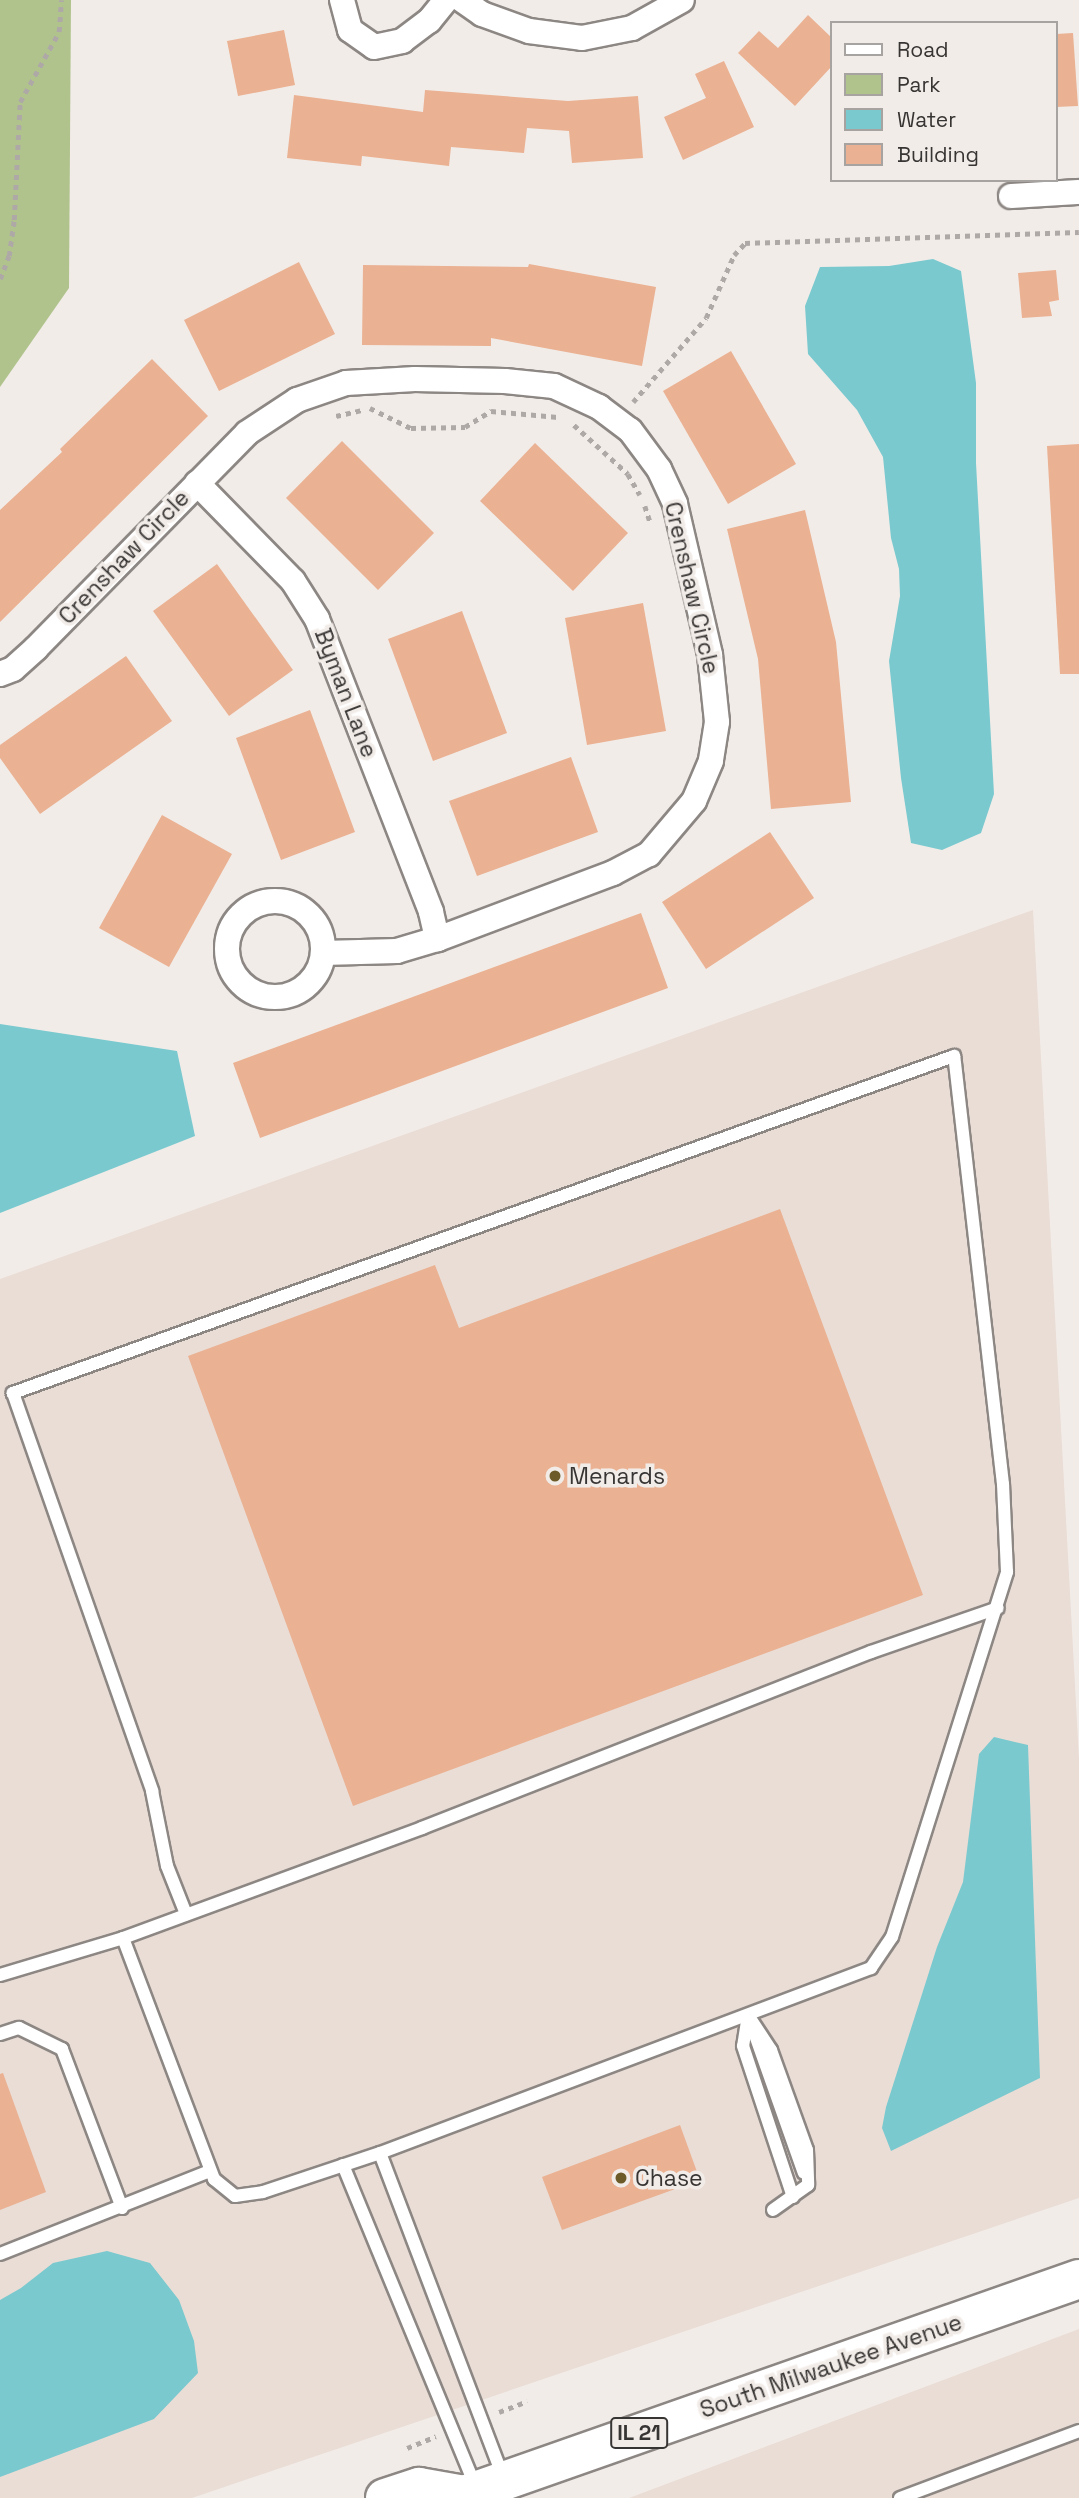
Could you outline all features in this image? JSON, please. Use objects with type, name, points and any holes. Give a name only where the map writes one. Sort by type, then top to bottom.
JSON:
[{"type":"main road","name":"South Milwaukee Avenue","points":[[385,2498],[419,2487],[483,2493],[1079,2278]]},
{"type":"street","points":[[342,0],[350,30],[374,47],[401,41],[429,21],[446,0]]},
{"type":"street","points":[[462,0],[482,14],[529,31],[582,38],[632,28],[682,0]]},
{"type":"street","points":[[1011,196],[1079,192]]},
{"type":"street","name":"Crenshaw Circle","points":[[0,674],[13,669],[36,648],[247,433],[297,400],[346,383],[415,379],[505,381],[554,386],[599,407],[630,430],[659,469],[675,504],[716,691],[717,722],[711,761],[694,801],[649,854],[613,873],[437,939],[397,951],[323,953]]},
{"type":"street","name":"Byman Lane","points":[[197,483],[293,581],[317,619],[431,912],[437,939]]},
{"type":"lane","points":[[123,1938],[210,2171],[214,2179],[235,2196],[263,2192],[380,2153],[871,1968],[892,1937],[998,1608],[1007,1572],[1003,1484],[954,1056],[13,1393],[152,1791],[167,1866],[186,1914]]},
{"type":"lane","points":[[0,1975],[123,1938],[422,1828],[871,1652],[998,1608]]},
{"type":"lane","points":[[748,2015],[771,2050],[807,2150],[808,2185],[773,2210]]},
{"type":"lane","points":[[748,2015],[743,2046],[793,2197]]},
{"type":"lane","points":[[0,2034],[19,2028],[62,2049],[122,2208]]},
{"type":"lane","points":[[380,2153],[483,2493]]},
{"type":"lane","points":[[343,2165],[483,2493]]},
{"type":"lane","points":[[0,2254],[210,2171]]},
{"type":"lane","points":[[900,2498],[1079,2431]]},
{"type":"path","points":[[0,279],[9,256],[14,220],[20,102],[59,32],[61,0]]},
{"type":"path","points":[[597,444],[706,318],[734,255],[745,243],[1079,232]]},
{"type":"path","points":[[331,417],[370,408],[411,428],[465,427],[491,411],[564,418],[597,444],[628,474],[644,503],[653,529]]},
{"type":"shaded area","points":[[1033,910],[1079,1759],[1079,2198],[192,2498],[0,2498],[0,1279]]},
{"type":"shaded area","points":[[1079,2329],[1079,2498],[629,2498]]},
{"type":"green space","points":[[0,0],[71,0],[69,288],[0,387]]},
{"type":"water","points":[[933,259],[961,271],[976,383],[976,463],[994,794],[981,833],[942,850],[911,843],[901,778],[889,661],[900,596],[899,569],[891,538],[883,457],[857,410],[808,354],[805,306],[820,267],[889,266]]},
{"type":"water","points":[[0,1024],[177,1051],[195,1136],[0,1213]]},
{"type":"water","points":[[994,1737],[1028,1745],[1040,2078],[891,2151],[882,2128],[886,2107],[937,1947],[963,1882],[979,1754]]},
{"type":"water","points":[[107,2251],[150,2263],[179,2300],[194,2341],[198,2373],[154,2419],[0,2477],[0,2300],[21,2288],[53,2263]]},
{"type":"building","points":[[808,15],[830,36],[830,68],[795,106],[738,53],[759,31],[778,48]]},
{"type":"building","points":[[284,30],[295,85],[238,96],[227,41]]},
{"type":"building","points":[[1073,33],[1078,106],[1058,107],[1058,34]]},
{"type":"building","points":[[724,61],[754,127],[683,160],[664,117],[706,98],[695,74]]},
{"type":"building","points":[[425,90],[568,101],[638,96],[643,158],[572,163],[569,131],[527,128],[524,153],[451,147],[449,166],[362,156],[361,166],[287,158],[294,95],[423,112]]},
{"type":"building","points":[[299,262],[335,334],[219,391],[184,320]]},
{"type":"building","points":[[529,264],[656,287],[642,366],[491,338],[491,346],[362,345],[363,265],[528,267]]},
{"type":"building","points":[[1056,270],[1059,300],[1049,302],[1052,316],[1022,318],[1018,273]]},
{"type":"building","points":[[731,351],[796,464],[728,504],[663,391]]},
{"type":"building","points":[[152,359],[208,416],[0,622],[0,510],[62,452],[60,449]]},
{"type":"building","points":[[342,441],[434,533],[378,590],[286,498]]},
{"type":"building","points":[[535,443],[628,533],[573,591],[480,501]]},
{"type":"building","points":[[1079,444],[1079,674],[1060,674],[1047,446]]},
{"type":"building","points":[[805,510],[836,642],[851,802],[771,809],[758,659],[727,529]]},
{"type":"building","points":[[217,564],[293,670],[229,716],[153,611]]},
{"type":"building","points":[[643,603],[666,731],[587,745],[565,618]]},
{"type":"building","points":[[462,611],[507,733],[433,761],[388,639]]},
{"type":"building","points":[[126,656],[172,721],[40,814],[0,758],[0,745]]},
{"type":"building","points":[[310,710],[355,832],[281,860],[236,738]]},
{"type":"building","points":[[571,757],[598,832],[477,876],[449,801]]},
{"type":"building","points":[[162,815],[232,854],[169,967],[99,928]]},
{"type":"building","points":[[770,832],[814,898],[706,969],[662,902]]},
{"type":"building","points":[[641,913],[668,988],[260,1138],[233,1063]]},
{"type":"building","name":"Menards","points":[[780,1209],[923,1595],[353,1806],[188,1356],[435,1265],[459,1328]]},
{"type":"building","points":[[3,2073],[46,2192],[0,2210],[0,2074]]},
{"type":"building","name":"Chase","points":[[680,2125],[700,2180],[562,2230],[542,2177]]},
{"type":"place","name":"Menards","points":[[555,1476]]},
{"type":"place","name":"Chase","points":[[621,2178]]}]
